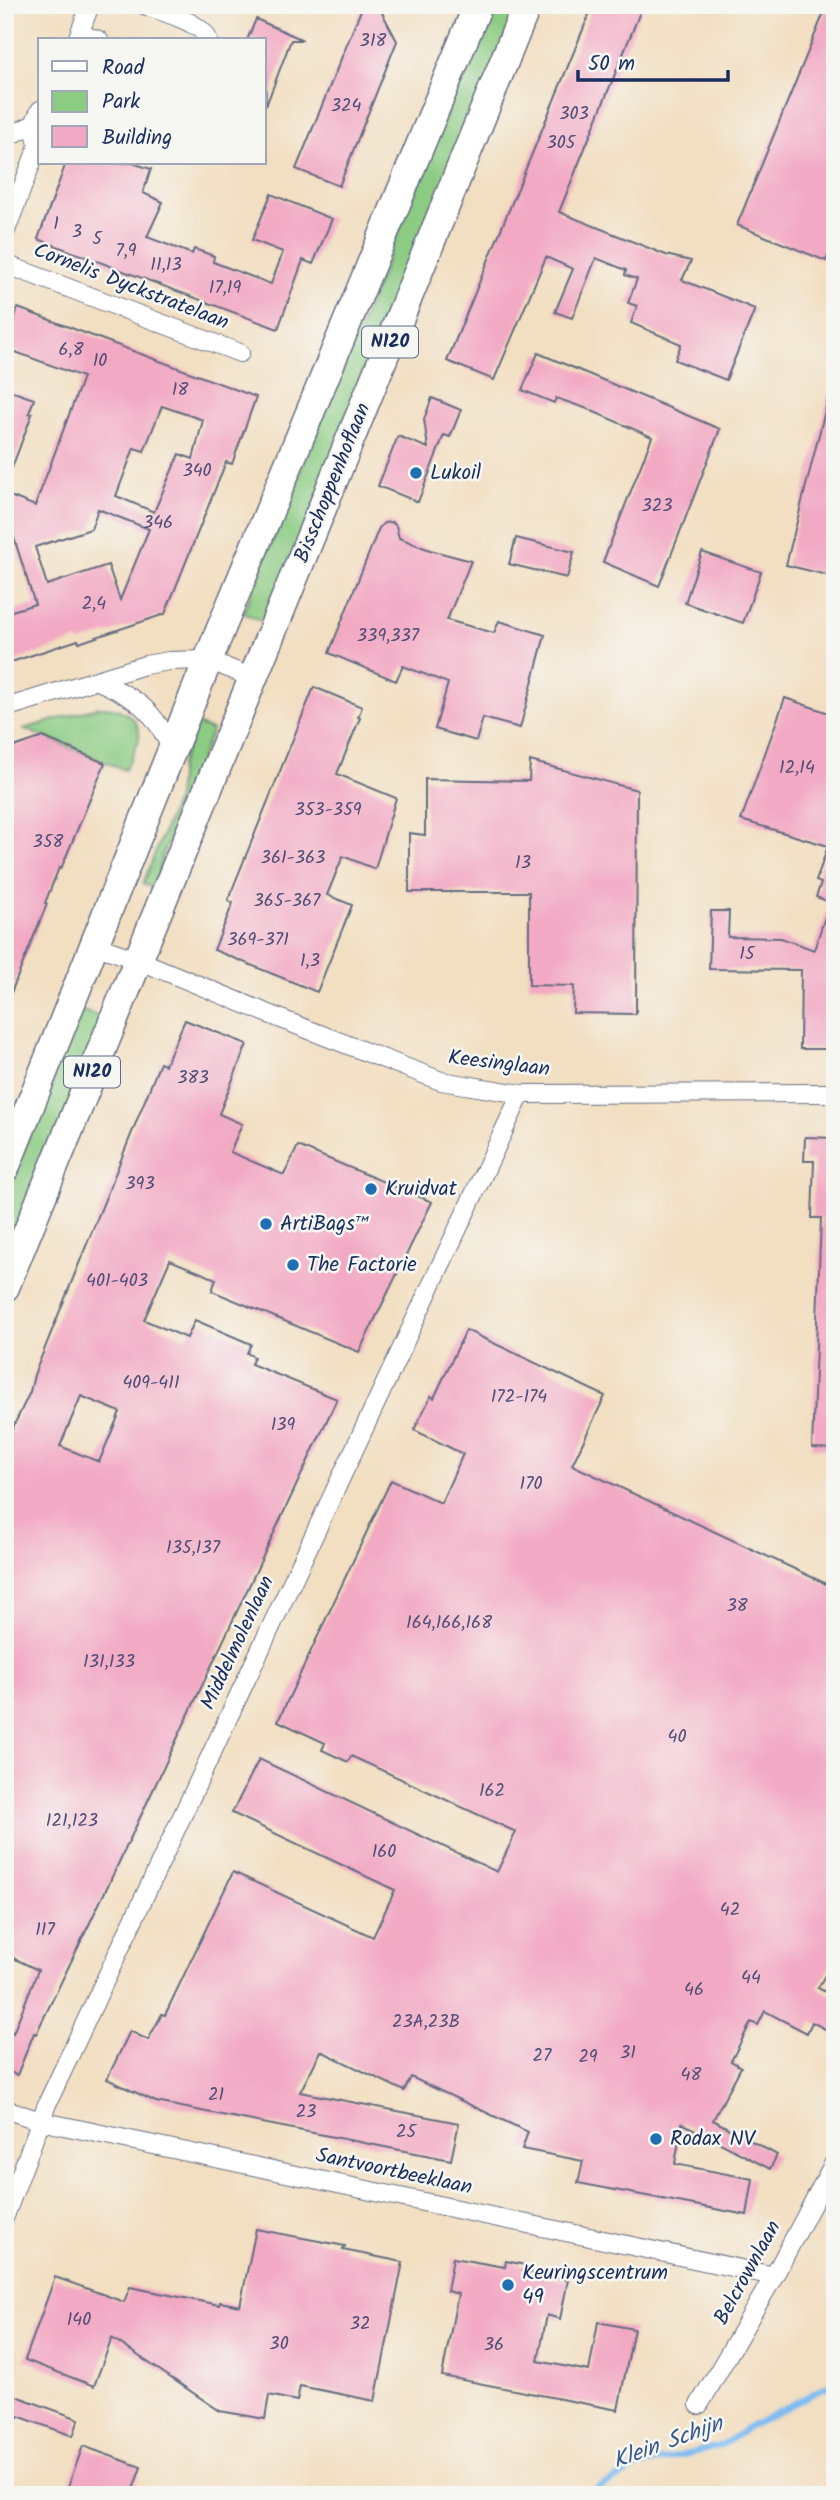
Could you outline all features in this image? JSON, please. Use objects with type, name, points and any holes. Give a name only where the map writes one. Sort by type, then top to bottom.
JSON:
[{"type":"main road","name":"N120","points":[[5,1168],[208,660],[478,5]]},
{"type":"main road","name":"Bisschoppenhoflaan","points":[[5,1287],[527,5]]},
{"type":"street","points":[[79,37],[90,5]]},
{"type":"street","points":[[144,5],[197,26],[208,38]]},
{"type":"street","points":[[5,138],[37,117]]},
{"type":"street","points":[[5,233],[38,146],[37,117]]},
{"type":"street","name":"Cornelis Dyckstratelaan","points":[[5,264],[240,353]]},
{"type":"street","points":[[5,708],[145,665],[208,660],[253,678]]},
{"type":"street","points":[[96,680],[131,696],[148,710],[162,729],[172,752]]},
{"type":"street","points":[[94,945],[138,960]]},
{"type":"street","name":"Keesinglaan","points":[[138,960],[441,1081],[521,1094],[835,1093]]},
{"type":"street","name":"Middelmolenlaan","points":[[5,2216],[40,2121],[521,1094]]},
{"type":"street","name":"Santvoortbeeklaan","points":[[5,2109],[40,2121],[774,2276]]},
{"type":"street","name":"Belcrownlaan","points":[[699,2405],[774,2276],[835,2161]]},
{"type":"green space","points":[[491,5],[518,5],[266,623],[243,613]]},
{"type":"green space","points":[[99,707],[113,708],[127,714],[137,724],[138,742],[125,770],[24,729]]},
{"type":"green space","points":[[197,724],[212,730],[162,856],[155,889],[143,884],[177,798],[180,765]]},
{"type":"green space","points":[[80,1010],[104,1018],[5,1261],[5,1195]]},
{"type":"building","points":[[363,5],[378,5],[397,41],[339,186],[296,169]]},
{"type":"building","points":[[593,5],[643,5],[559,212],[666,255],[691,261],[682,280],[755,309],[726,380],[675,360],[681,344],[631,323],[637,306],[628,303],[637,279],[625,275],[626,270],[596,258],[572,318],[555,312],[573,269],[546,257],[494,380],[447,361]]},
{"type":"building","points":[[827,5],[835,5],[835,239],[826,261],[737,225]]},
{"type":"building","points":[[256,19],[303,40],[291,40],[266,106],[266,38],[248,38]]},
{"type":"building","points":[[66,164],[135,164],[151,169],[143,193],[163,202],[147,237],[192,254],[194,249],[214,256],[213,262],[271,284],[283,252],[252,240],[271,194],[332,219],[313,264],[303,260],[278,329],[38,239]]},
{"type":"building","points":[[18,308],[256,397],[232,464],[226,462],[165,614],[5,664],[5,613],[35,604],[13,535],[5,537],[5,494],[35,506],[83,377],[5,346]],"holes":[[[162,406],[203,420],[193,459],[179,454],[154,512],[116,496],[134,448],[144,451]],[[98,509],[149,529],[120,600],[108,565],[47,585],[35,547],[91,529]]]},
{"type":"building","points":[[538,353],[720,429],[659,586],[603,562],[652,437],[585,408],[556,398],[554,403],[522,390]]},
{"type":"building","points":[[5,389],[34,399],[29,413],[32,414],[7,481]]},
{"type":"building","points":[[829,395],[835,395],[835,577],[786,565]]},
{"type":"building","points":[[432,398],[461,410],[450,437],[444,435],[418,502],[378,486],[398,436],[428,448],[424,419]]},
{"type":"building","points":[[392,522],[399,538],[471,561],[447,620],[494,633],[499,621],[545,635],[520,728],[483,718],[476,741],[435,729],[448,683],[403,666],[396,681],[329,653],[379,528],[384,523]]},
{"type":"building","points":[[516,538],[574,552],[567,578],[509,564]]},
{"type":"building","points":[[702,552],[761,572],[743,623],[685,603]]},
{"type":"building","points":[[314,687],[362,707],[337,774],[396,798],[375,869],[343,856],[327,895],[352,905],[317,992],[214,950],[233,903],[228,900]]},
{"type":"building","points":[[785,698],[835,715],[835,1049],[800,1049],[801,970],[709,969],[711,911],[729,911],[728,937],[781,938],[814,950],[830,902],[816,897],[821,883],[816,881],[828,846],[741,820]]},
{"type":"building","points":[[43,737],[105,763],[61,869],[59,868],[6,1005],[5,750]]},
{"type":"building","points":[[530,761],[637,790],[636,1014],[573,1013],[574,986],[529,985],[529,892],[409,892],[409,833],[425,835],[425,779],[529,781]]},
{"type":"building","points":[[185,1020],[247,1044],[219,1114],[242,1124],[230,1152],[284,1175],[298,1146],[432,1202],[359,1352],[212,1291],[216,1279],[170,1260],[144,1320],[187,1338],[195,1320],[251,1344],[247,1353],[254,1357],[251,1364],[337,1399],[113,1875],[36,2034],[34,2033],[17,2075],[5,2070],[5,2029],[13,2033],[38,1970],[5,1954],[5,1711],[11,1697],[5,1695],[5,1444],[30,1392],[34,1375],[160,1063],[165,1065]],"holes":[[[81,1396],[120,1412],[99,1462],[60,1446]]]},
{"type":"building","points":[[805,1137],[835,1138],[835,1449],[812,1448],[821,1218],[812,1218],[814,1161],[804,1161]]},
{"type":"building","points":[[466,1330],[605,1396],[572,1465],[835,1588],[835,1957],[818,1988],[835,1997],[835,2034],[812,2022],[807,2033],[765,2011],[758,2025],[751,2022],[731,2061],[741,2067],[713,2120],[777,2155],[770,2169],[682,2123],[675,2164],[753,2179],[747,2215],[578,2183],[583,2161],[522,2149],[528,2132],[411,2077],[404,2091],[321,2051],[300,2092],[459,2123],[451,2160],[156,2102],[107,2079],[130,2031],[148,2040],[162,2014],[165,2015],[233,1872],[373,1937],[395,1890],[232,1813],[259,1759],[497,1872],[516,1832],[351,1756],[348,1762],[322,1750],[325,1743],[278,1721],[391,1480],[441,1503],[463,1454],[414,1430],[431,1396],[434,1398]]},
{"type":"building","points":[[256,2229],[345,2246],[343,2250],[403,2262],[375,2401],[300,2386],[297,2401],[269,2395],[265,2419],[220,2411],[112,2338],[94,2386],[25,2360],[55,2277],[124,2302],[130,2287],[219,2305],[220,2302],[240,2306]]},
{"type":"building","points":[[453,2258],[505,2267],[506,2261],[525,2265],[523,2271],[568,2280],[560,2319],[547,2315],[538,2361],[589,2371],[598,2322],[634,2329],[618,2410],[442,2376],[458,2294],[447,2291]]},
{"type":"building","points":[[5,2392],[79,2419],[73,2436],[18,2416],[5,2446]]},
{"type":"building","points":[[83,2446],[141,2467],[131,2495],[65,2495]]},
{"type":"waterway","name":"Klein Schijn","points":[[585,2495],[643,2465],[720,2446],[748,2428],[835,2382]]},
{"type":"place","name":"Lukoil","points":[[416,473]]},
{"type":"place","name":"Kruidvat","points":[[371,1189]]},
{"type":"place","name":"ArtiBags™","points":[[266,1224]]},
{"type":"place","name":"The Factorie","points":[[293,1265]]},
{"type":"place","name":"Rodax NV","points":[[656,2139]]},
{"type":"place","name":"Keuringscentrum 49","points":[[508,2285]]}]
